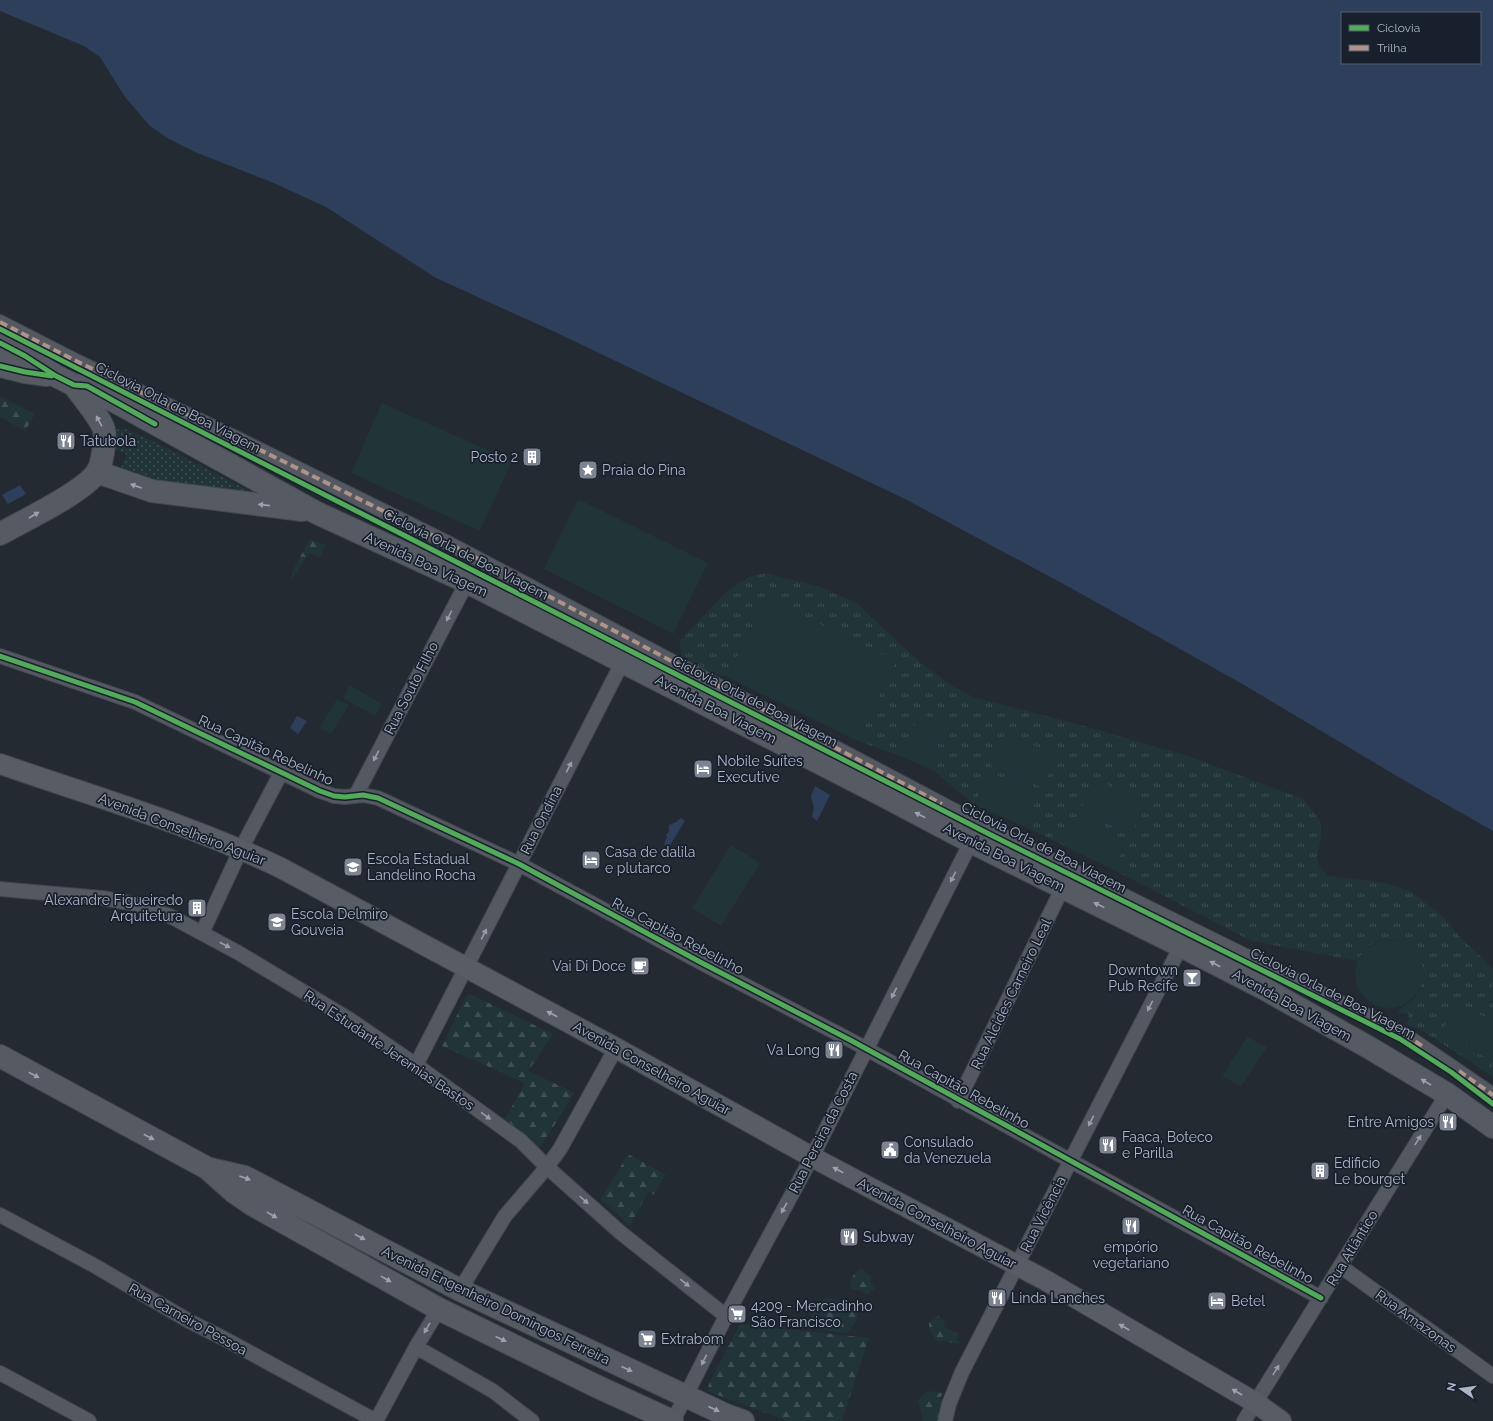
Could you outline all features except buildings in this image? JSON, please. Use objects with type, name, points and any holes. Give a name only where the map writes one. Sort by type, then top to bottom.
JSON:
[{"type":"main road","name":"Avenida Boa Viagem","points":[[0,343],[25,356],[65,381]]},
{"type":"main road","name":"Avenida Boa Viagem","points":[[0,366],[86,386],[317,512],[467,582],[623,661],[971,842],[1263,988],[1368,1047],[1447,1094],[1493,1127]]},
{"type":"main road","points":[[0,534],[74,493],[98,472],[104,443],[104,430],[97,416],[65,381]]},
{"type":"main road","points":[[98,472],[152,492],[317,512]]},
{"type":"main road","name":"Avenida Conselheiro Aguiar","points":[[0,764],[124,806],[241,849],[281,868],[616,1048],[812,1157],[1045,1280],[1256,1403],[1281,1421]]},
{"type":"main road","name":"Avenida Engenheiro Domingos Ferreira","points":[[0,1056],[207,1168],[234,1192],[253,1205],[439,1309],[596,1386],[673,1421]]},
{"type":"main road","name":"Avenida Engenheiro Domingos Ferreira","points":[[207,1168],[245,1178],[460,1290],[686,1396],[743,1421]]},
{"type":"street","points":[[0,322],[74,360],[243,441],[450,544],[995,832],[1404,1034],[1493,1095]]},
{"type":"street","name":"Rua Souto Filho","points":[[356,795],[467,582]]},
{"type":"street","name":"Rua Capitão Rebelinho","points":[[0,656],[135,702],[320,791],[334,796],[345,797],[363,795],[378,798],[519,864],[866,1049],[1321,1298]]},
{"type":"street","name":"Rua Ondina","points":[[416,1065],[623,661]]},
{"type":"street","points":[[202,933],[241,849],[281,773]]},
{"type":"street","name":"Rua Pereira da Costa","points":[[673,1421],[726,1316],[812,1157],[971,842]]},
{"type":"street","name":"Rua Alcides Carneiro Leal","points":[[958,1100],[1063,887]]},
{"type":"street","name":"Rua Estudante Jeremias Bastos","points":[[0,889],[102,898],[136,904],[170,916],[237,952],[342,1015],[416,1065],[521,1141],[547,1167],[621,1233],[726,1316]]},
{"type":"street","name":"Rua Vicência","points":[[945,1421],[949,1404],[962,1372],[1181,946]]},
{"type":"street","points":[[460,1290],[505,1216],[547,1167],[571,1130],[616,1048]]},
{"type":"street","name":"Rua Atlântico","points":[[1244,1421],[1447,1094]]},
{"type":"street","name":"Rua Carneiro Pessoa","points":[[0,1215],[188,1320],[376,1421]]},
{"type":"street","name":"Rua Amazonas","points":[[1340,1266],[1493,1376]]},
{"type":"street","points":[[376,1421],[416,1347],[439,1309]]},
{"type":"street","points":[[416,1347],[493,1391],[532,1421]]},
{"type":"street","points":[[0,1373],[85,1420]]},
{"type":"green space","points":[[0,396],[35,414],[25,431],[0,417]]},
{"type":"green space","points":[[382,403],[512,461],[480,531],[351,473]]},
{"type":"green space","points":[[123,428],[152,441],[273,503],[118,476],[126,454],[109,447],[117,429],[121,430]]},
{"type":"green space","points":[[578,499],[708,563],[673,634],[544,569]]},
{"type":"green space","points":[[310,539],[326,545],[320,557],[309,553],[292,580],[292,572]]},
{"type":"green space","points":[[765,573],[817,586],[855,602],[921,663],[954,687],[973,697],[1077,724],[1188,756],[1303,799],[1321,823],[1321,837],[1317,856],[1319,866],[1327,875],[1380,882],[1411,891],[1443,917],[1458,935],[1493,969],[1493,1077],[1420,1029],[1407,1025],[1409,1014],[1398,1013],[1416,996],[1423,980],[1393,939],[1372,944],[1364,951],[1357,961],[1251,941],[1114,870],[1026,827],[974,805],[933,770],[858,741],[727,677],[690,667],[681,655],[680,641],[726,592],[749,577]]},
{"type":"green space","points":[[766,598],[896,661],[858,741],[727,677]]},
{"type":"green space","points":[[350,685],[382,704],[375,716],[343,698]]},
{"type":"green space","points":[[337,699],[349,705],[331,734],[320,727]]},
{"type":"green space","points":[[920,713],[953,727],[945,745],[912,731]]},
{"type":"green space","points":[[1005,733],[1057,755],[1043,788],[991,766]]},
{"type":"green space","points":[[908,738],[941,752],[933,770],[900,756]]},
{"type":"green space","points":[[988,772],[1039,793],[1026,827],[974,805]]},
{"type":"green space","points":[[1095,779],[1146,803],[1131,835],[1080,811]]},
{"type":"green space","points":[[1078,817],[1127,841],[1114,870],[1064,846]]},
{"type":"green space","points":[[731,845],[760,863],[721,926],[692,908]]},
{"type":"green space","points":[[1382,940],[1396,940],[1408,946],[1417,955],[1423,967],[1421,987],[1413,998],[1402,1006],[1396,1008],[1382,1008],[1376,1006],[1365,998],[1357,987],[1355,981],[1355,967],[1357,961],[1365,950],[1376,942]]},
{"type":"green space","points":[[470,994],[553,1034],[528,1071],[575,1093],[539,1149],[505,1119],[525,1083],[442,1046],[467,995]]},
{"type":"green space","points":[[1459,1002],[1493,1022],[1493,1050],[1488,1059],[1442,1031]]},
{"type":"green space","points":[[1247,1037],[1267,1047],[1241,1087],[1222,1076]]},
{"type":"green space","points":[[628,1154],[666,1175],[653,1195],[648,1192],[630,1226],[601,1199]]},
{"type":"green space","points":[[862,1269],[871,1277],[871,1284],[875,1288],[868,1294],[850,1288],[856,1272]]},
{"type":"green space","points":[[825,1298],[847,1302],[858,1313],[855,1323],[846,1334],[815,1328],[811,1315]]},
{"type":"green space","points":[[938,1316],[944,1321],[945,1328],[959,1333],[956,1340],[962,1344],[937,1341],[929,1330],[929,1323]]},
{"type":"green space","points":[[740,1324],[869,1338],[842,1421],[787,1421],[707,1391],[709,1384]]},
{"type":"green space","points":[[927,1391],[943,1393],[940,1399],[942,1404],[938,1421],[923,1421],[918,1400]]},
{"type":"water","points":[[0,0],[1493,0],[1493,831],[1407,782],[1239,682],[1069,587],[905,499],[557,333],[436,278],[326,207],[276,184],[195,152],[169,139],[150,126],[125,97],[100,57],[84,46],[0,11]]},
{"type":"water","points":[[20,485],[26,494],[8,504],[2,495]]},
{"type":"water","points":[[297,716],[307,721],[298,734],[290,728]]},
{"type":"water","points":[[815,786],[830,795],[817,821],[812,817],[814,808],[811,796]]},
{"type":"water","points":[[681,818],[685,821],[669,847],[664,844],[667,837],[666,834],[669,832],[669,825]]},
{"type":"marked path","points":[[0,322],[74,360],[450,544],[942,804]]},
{"type":"marked path","points":[[1373,1019],[1404,1034],[1422,1046]]},
{"type":"marked path","points":[[1459,1071],[1493,1095]]},
{"type":"cycle path","name":"Ciclovia Orla de Boa Viagem","points":[[0,329],[993,836],[1400,1039],[1451,1072],[1493,1104]]},
{"type":"cycle path","points":[[0,343],[25,356],[56,376],[74,385],[87,386],[155,424]]},
{"type":"cycle path","points":[[0,366],[52,376]]},
{"type":"cycle path","points":[[0,656],[135,702],[320,791],[334,796],[345,797],[363,795],[378,798],[519,864],[702,963],[852,1041],[1321,1298]]},
{"type":"place","name":"Tatubola","points":[[66,441]]},
{"type":"place","name":"Posto 2","points":[[532,457]]},
{"type":"place","name":"Praia do Pina","points":[[588,470]]},
{"type":"place","name":"Nobile Suítes Executive","points":[[703,769]]},
{"type":"place","name":"Casa de dalila e plutarco","points":[[591,860]]},
{"type":"place","name":"Escola Estadual Landelino Rocha","points":[[353,867]]},
{"type":"place","name":"Alexandre Figueiredo Arquitetura","points":[[197,908]]},
{"type":"place","name":"Escola Delmiro Gouveia","points":[[277,922]]},
{"type":"place","name":"Vai Di Doce","points":[[640,966]]},
{"type":"place","name":"Downtown Pub Recife","points":[[1192,978]]},
{"type":"place","name":"Va Long","points":[[834,1050]]},
{"type":"place","name":"Entre Amigos","points":[[1448,1122]]},
{"type":"place","name":"Faaca, Boteco e Parilla","points":[[1108,1145]]},
{"type":"place","name":"Consulado da Venezuela","points":[[890,1150]]},
{"type":"place","name":"Edificio Le bourget","points":[[1320,1171]]},
{"type":"place","name":"empório vegetariano","points":[[1131,1226]]},
{"type":"place","name":"Subway","points":[[849,1237]]},
{"type":"place","name":"Linda Lanches","points":[[997,1298]]},
{"type":"place","name":"Betel","points":[[1217,1301]]},
{"type":"place","name":"4209 - Mercadinho São Francisco","points":[[737,1314]]},
{"type":"place","name":"Extrabom","points":[[647,1339]]}]
